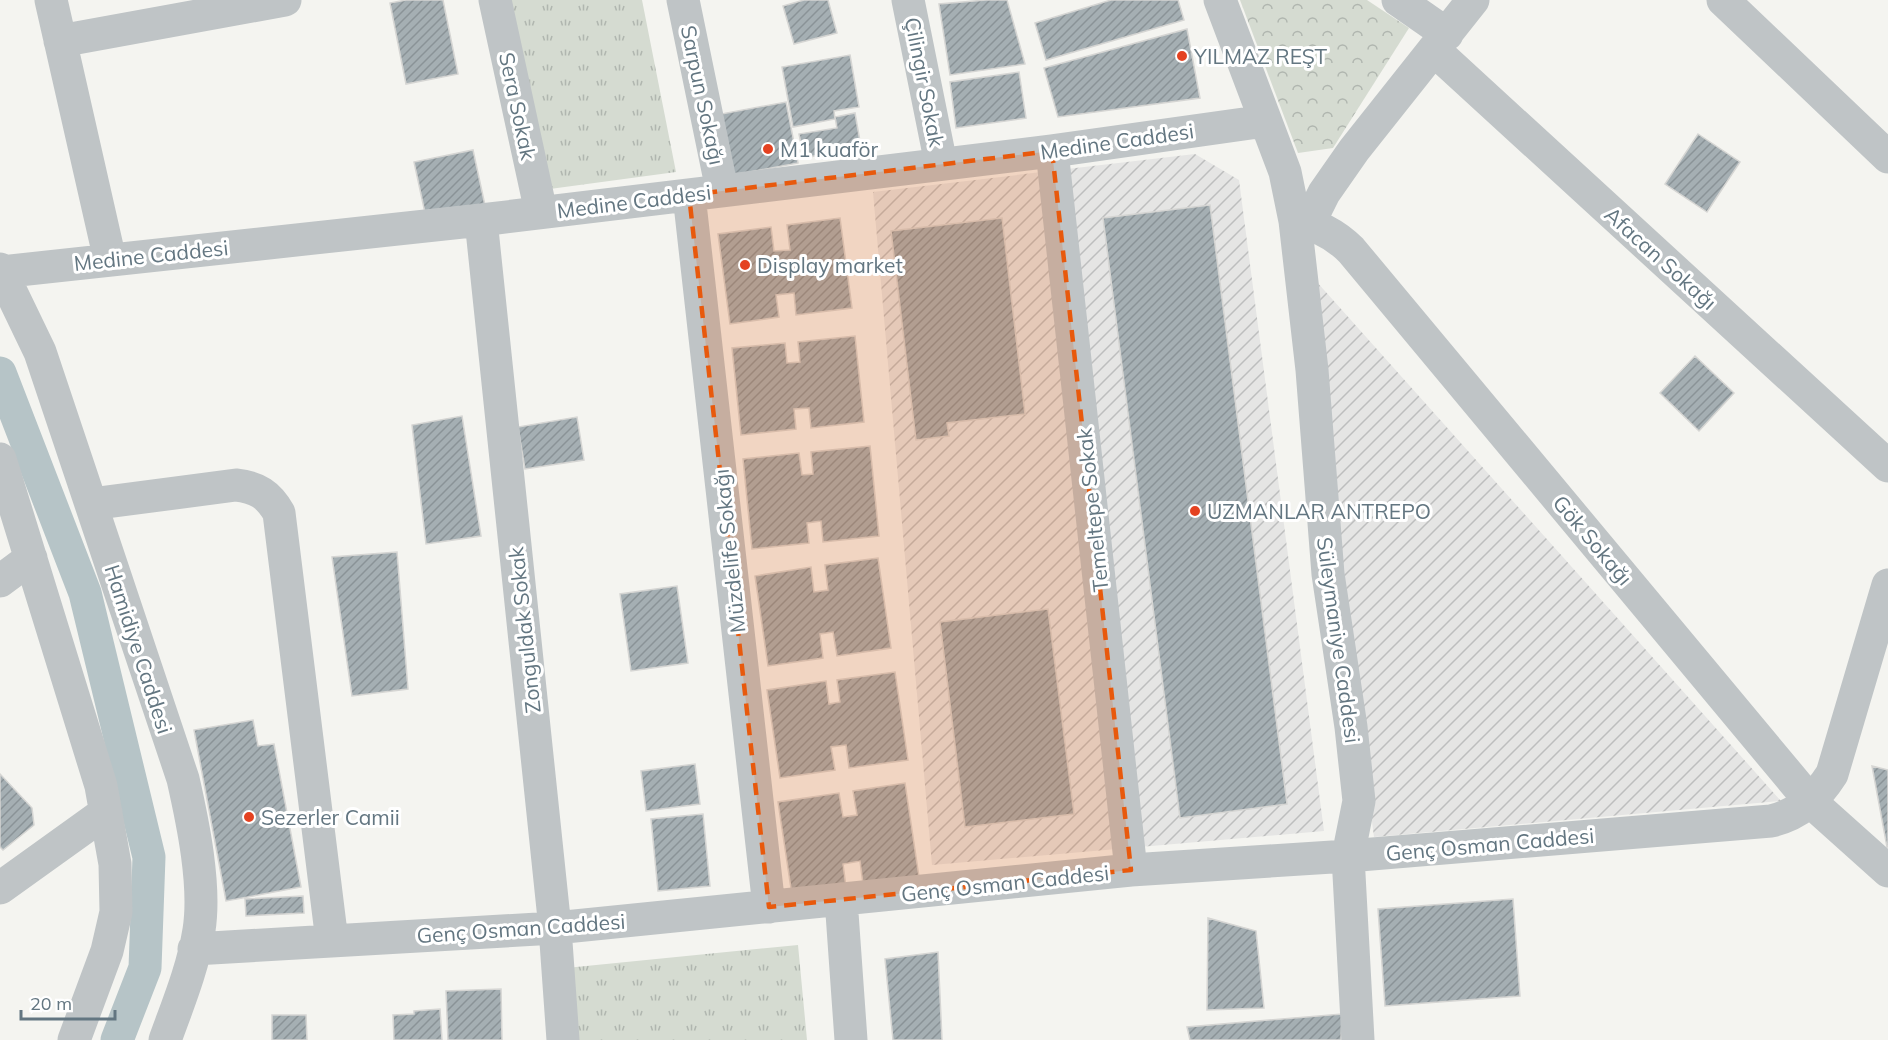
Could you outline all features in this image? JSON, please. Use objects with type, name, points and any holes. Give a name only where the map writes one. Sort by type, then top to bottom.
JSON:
[{"type":"street","points":[[51,0],[110,260]]},
{"type":"street","points":[[60,41],[285,0]]},
{"type":"street","name":"Sera Sokak","points":[[495,0],[541,212]]},
{"type":"street","name":"Sarpun Sokağı","points":[[683,0],[722,190]]},
{"type":"street","name":"Çilingir Sokak","points":[[908,0],[941,164]]},
{"type":"street","name":"Süleymaniye Caddesi","points":[[1220,0],[1302,222],[1328,574],[1351,727],[1359,801],[1348,856],[1358,1040]]},
{"type":"street","name":"Afacan Sokağı","points":[[1398,0],[1888,466]]},
{"type":"street","points":[[1302,222],[1353,150],[1473,0]]},
{"type":"street","points":[[1723,0],[1888,157]]},
{"type":"street","name":"Medine Caddesi","points":[[1,271],[481,220],[1052,150],[1265,120]]},
{"type":"street","name":"Temeltepe Sokak","points":[[1052,150],[1131,870]]},
{"type":"street","name":"Müzdelife Sokağı","points":[[689,195],[769,907]]},
{"type":"street","name":"Zonguldak Sokak","points":[[481,220],[555,928],[562,1040]]},
{"type":"street","name":"Gök Sokağı","points":[[1302,222],[1339,238],[1352,250],[1811,802],[1888,871]]},
{"type":"street","name":"Hamidiye Caddesi","points":[[1,271],[40,352],[183,779],[193,823],[200,882],[199,928],[187,980],[165,1040]]},
{"type":"street","points":[[0,459],[101,786],[115,864],[116,912],[107,951],[74,1040]]},
{"type":"street","points":[[91,504],[236,485],[250,486],[262,492],[272,501],[279,513],[332,941]]},
{"type":"street","points":[[0,581],[31,558]]},
{"type":"street","points":[[1811,802],[1832,774],[1888,585]]},
{"type":"street","name":"Genç Osman Caddesi","points":[[194,949],[555,928],[1131,870],[1348,856],[1771,821],[1786,817],[1811,802]]},
{"type":"street","points":[[0,888],[106,812]]},
{"type":"street","points":[[841,899],[851,1040]]},
{"type":"highlighted area","points":[[1052,151],[1131,870],[769,907],[689,195]]},
{"type":"shaded area","points":[[1195,154],[1239,180],[1324,831],[932,865],[873,192]]},
{"type":"shaded area","points":[[1299,262],[1781,801],[1374,837]]},
{"type":"green space","points":[[493,0],[642,0],[676,172],[535,191]]},
{"type":"green space","points":[[1240,0],[1367,0],[1409,28],[1333,148],[1298,153]]},
{"type":"green space","points":[[798,945],[807,1040],[571,1040],[566,968]]},
{"type":"building","points":[[406,0],[443,0],[458,74],[406,84],[390,3]]},
{"type":"building","points":[[804,0],[828,0],[837,33],[794,44],[783,6]]},
{"type":"building","points":[[1007,0],[1025,64],[950,75],[939,4]]},
{"type":"building","points":[[1111,0],[1178,0],[1184,20],[1046,60],[1035,23]]},
{"type":"building","points":[[1187,29],[1200,98],[1058,117],[1044,68]]},
{"type":"building","points":[[850,55],[859,107],[834,111],[835,119],[793,127],[782,67]]},
{"type":"building","points":[[1019,72],[1026,118],[956,128],[950,82]]},
{"type":"building","points":[[786,102],[798,163],[728,176],[716,115]]},
{"type":"building","points":[[855,113],[861,147],[804,158],[799,134],[837,128],[835,117]]},
{"type":"building","points":[[1698,134],[1740,162],[1707,212],[1665,184]]},
{"type":"building","points":[[473,150],[486,210],[427,222],[414,162]]},
{"type":"building","name":"UZMANLAR ANTREPO","points":[[1210,205],[1287,804],[1180,818],[1103,218]]},
{"type":"building","points":[[840,218],[852,308],[796,315],[794,293],[776,295],[779,317],[730,324],[718,234],[771,227],[774,251],[790,250],[787,225]]},
{"type":"building","points":[[1002,218],[1025,414],[947,423],[949,436],[916,440],[891,231]]},
{"type":"building","points":[[855,336],[864,422],[811,428],[809,408],[794,409],[796,429],[741,435],[732,348],[785,343],[787,363],[800,362],[798,342]]},
{"type":"building","points":[[1695,356],[1734,393],[1699,431],[1660,393]]},
{"type":"building","points":[[462,416],[481,536],[426,544],[412,425]]},
{"type":"building","points":[[577,417],[584,460],[525,469],[518,427]]},
{"type":"building","points":[[870,446],[879,536],[823,542],[821,521],[807,523],[809,543],[752,549],[743,459],[799,453],[802,475],[813,474],[811,452]]},
{"type":"building","points":[[397,552],[408,689],[352,696],[332,557]]},
{"type":"building","points":[[878,558],[891,648],[837,656],[833,632],[820,634],[823,658],[768,666],[755,576],[811,567],[814,592],[828,590],[825,565]]},
{"type":"building","points":[[677,586],[688,663],[631,671],[620,594]]},
{"type":"building","points":[[1048,609],[1074,814],[965,827],[940,622]]},
{"type":"building","points":[[895,672],[908,760],[849,768],[846,745],[831,747],[835,770],[780,778],[767,690],[826,681],[829,704],[840,702],[837,680]]},
{"type":"building","name":"Sezerler Camii","points":[[253,720],[258,746],[274,744],[301,887],[226,901],[194,730]]},
{"type":"building","points":[[695,764],[700,804],[646,811],[641,771]]},
{"type":"building","points":[[1872,766],[1888,770],[1888,847],[1887,847]]},
{"type":"building","points":[[0,774],[32,808],[34,825],[3,850],[0,847]]},
{"type":"building","points":[[905,783],[919,877],[863,884],[860,861],[843,864],[846,887],[792,895],[778,802],[839,793],[843,817],[857,815],[853,791]]},
{"type":"building","points":[[703,814],[710,886],[658,891],[651,819]]},
{"type":"building","points":[[303,896],[304,913],[246,916],[245,899]]},
{"type":"building","points":[[1513,899],[1520,996],[1385,1006],[1378,909]]},
{"type":"building","points":[[1208,918],[1256,931],[1264,1008],[1207,1010]]},
{"type":"building","points":[[938,952],[942,1040],[893,1040],[885,959]]},
{"type":"building","points":[[501,989],[502,1040],[448,1040],[446,991]]},
{"type":"building","points":[[440,1009],[442,1040],[394,1040],[393,1015]]},
{"type":"building","points":[[1342,1014],[1341,1040],[1190,1040],[1187,1027]]},
{"type":"building","points":[[272,1015],[306,1015],[307,1040],[272,1040]]},
{"type":"waterway","points":[[0,373],[85,593],[149,857],[145,968],[117,1040]]},
{"type":"place","name":"YILMAZ REŞT","points":[[1182,56]]},
{"type":"place","name":"M1 kuaför","points":[[768,149]]},
{"type":"place","name":"Display market","points":[[745,265]]},
{"type":"place","name":"UZMANLAR ANTREPO","points":[[1195,511]]},
{"type":"place","name":"Sezerler Camii","points":[[249,817]]}]
